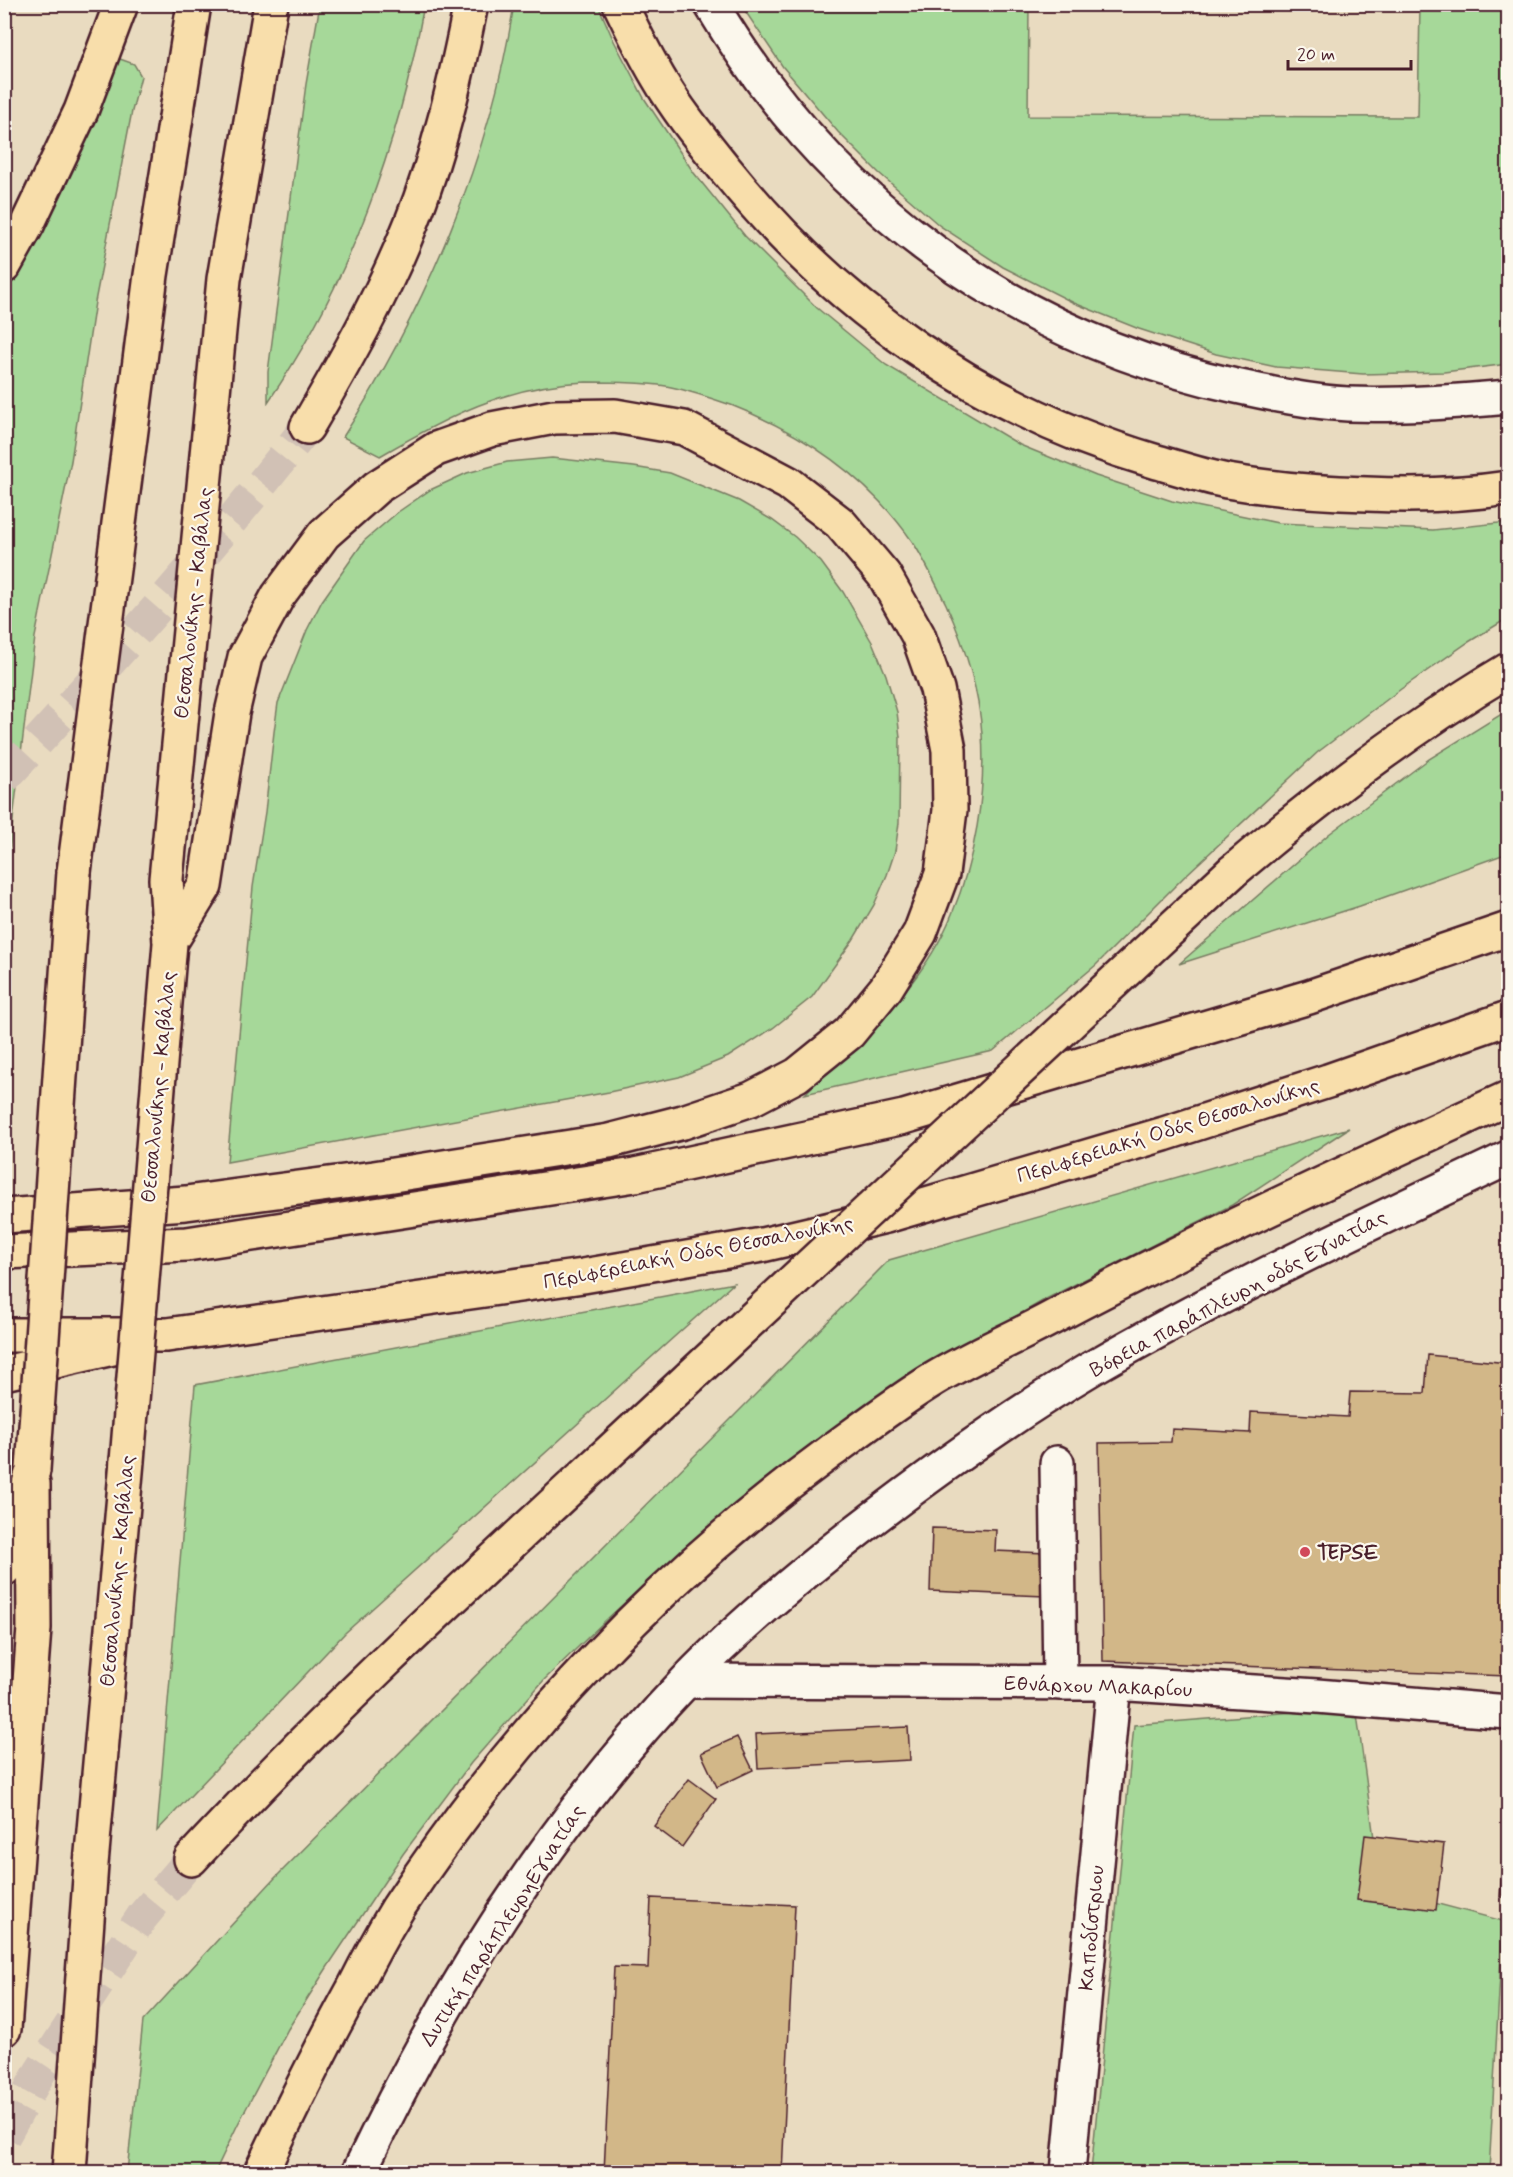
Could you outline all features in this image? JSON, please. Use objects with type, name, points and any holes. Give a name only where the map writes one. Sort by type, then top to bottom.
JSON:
[{"type":"highway","points":[[4,266],[27,225],[81,111],[121,4]]},
{"type":"highway","points":[[4,2029],[34,1628],[33,1470],[74,872],[151,275],[194,4]]},
{"type":"highway","name":"Θεσσαλονίκης - Καβάλας","points":[[69,2172],[91,1864],[170,944],[166,879],[224,279],[271,4]]},
{"type":"highway","points":[[307,427],[373,308],[411,224],[442,130],[471,4]]},
{"type":"highway","points":[[620,4],[658,78],[693,130],[743,192],[780,233],[845,294],[908,344],[1007,403],[1087,439],[1129,454],[1224,480],[1310,492],[1400,495],[1509,488]]},
{"type":"highway","points":[[4,1216],[186,1203],[374,1178],[609,1141],[683,1122],[752,1099],[797,1075],[849,1033],[886,988],[920,933],[942,874],[950,810],[949,760],[937,689],[918,635],[884,575],[840,523],[788,483],[684,429],[615,416],[554,417],[492,429],[436,449],[377,487],[324,534],[278,596],[245,657],[232,713],[205,886],[170,944]]},
{"type":"highway","points":[[191,1859],[260,1784],[350,1696],[1232,872],[1309,809],[1390,748],[1464,696],[1509,670]]},
{"type":"highway","points":[[4,1252],[187,1244],[635,1175],[682,1165],[904,1117],[1309,998],[1509,929]]},
{"type":"highway","name":"Περιφερειακή Οδός Θεσσαλονίκης","points":[[4,1335],[167,1335],[584,1276],[762,1245],[875,1219],[1175,1130],[1339,1077],[1509,1018]]},
{"type":"highway","points":[[261,2172],[309,2071],[366,1965],[396,1911],[445,1840],[496,1772],[580,1676],[635,1619],[724,1537],[787,1484],[934,1379],[1121,1281],[1509,1098]]},
{"type":"highway","points":[[4,1373],[167,1335]]},
{"type":"highway","points":[[4,1569],[33,1470]]},
{"type":"street","points":[[711,4],[744,57],[772,94],[816,147],[854,186],[887,214],[980,283],[1046,320],[1085,339],[1156,365],[1209,380],[1292,397],[1347,404],[1394,404],[1448,403],[1509,397]]},
{"type":"street","name":"Βόρεια παράπλευρη οδός Εγνατίας","points":[[946,1463],[1091,1369],[1214,1301],[1318,1248],[1509,1158]]},
{"type":"street","name":"Δυτική παράπλευρηΕγνατίας","points":[[359,2172],[406,2075],[441,2014],[539,1862],[597,1783],[687,1681],[802,1573],[946,1463]]},
{"type":"street","points":[[1057,1463],[1060,1683]]},
{"type":"street","name":"Εθνάρχου Μακαρίου","points":[[687,1681],[1114,1683],[1317,1696],[1509,1712]]},
{"type":"street","name":"Καποδίστριου","points":[[1068,2172],[1114,1683]]},
{"type":"shaded area","points":[[5,5],[1508,5],[1508,2172],[5,2172]]},
{"type":"green space","points":[[320,4],[424,5],[400,109],[367,212],[323,310],[297,357],[268,402],[268,372],[306,84]]},
{"type":"green space","points":[[514,5],[598,5],[644,98],[694,173],[745,236],[817,308],[886,365],[1020,445],[1096,476],[1172,501],[1278,523],[1433,530],[1508,522],[1508,618],[1467,643],[1401,689],[1318,752],[1185,876],[1096,965],[993,1051],[805,1094],[888,1011],[924,966],[952,914],[973,849],[980,803],[983,757],[978,700],[970,667],[953,619],[914,544],[877,499],[856,479],[810,444],[731,405],[666,386],[586,382],[529,389],[503,396],[454,416],[380,456],[343,437],[401,336],[451,230],[489,119]]},
{"type":"green space","points":[[741,5],[1029,5],[1028,116],[1418,117],[1420,5],[1508,5],[1508,364],[1444,372],[1363,374],[1276,367],[1216,354],[1139,329],[1074,303],[1003,267],[940,226],[879,173],[838,132],[783,67]]},
{"type":"green space","points":[[120,59],[134,64],[141,76],[132,111],[95,302],[71,461],[35,637],[5,886],[5,271],[107,63]]},
{"type":"green space","points":[[552,458],[670,473],[739,501],[772,520],[795,537],[821,562],[843,592],[873,644],[886,675],[897,712],[900,737],[899,823],[895,851],[874,905],[853,940],[812,997],[773,1028],[728,1057],[679,1077],[609,1092],[227,1162],[253,887],[278,703],[307,630],[322,601],[364,541],[398,512],[430,490],[467,473],[507,462]]},
{"type":"green space","points":[[1508,710],[1508,853],[1360,906],[1179,964],[1329,834],[1429,759]]},
{"type":"green space","points":[[1349,1128],[1232,1205],[1046,1299],[930,1366],[759,1487],[689,1543],[544,1680],[471,1763],[403,1854],[288,2029],[215,2172],[127,2172],[143,2021],[274,1879],[889,1260]]},
{"type":"green space","points":[[734,1283],[345,1633],[157,1831],[195,1385]]},
{"type":"green space","points":[[1356,1707],[1381,1889],[1503,1921],[1489,2172],[1091,2172],[1134,1725]]},
{"type":"building","name":"TEPSE","points":[[1428,1355],[1508,1363],[1508,1676],[1103,1661],[1099,1443],[1171,1442],[1172,1429],[1250,1433],[1251,1412],[1348,1417],[1350,1392],[1425,1393]]},
{"type":"building","points":[[932,1528],[996,1530],[995,1551],[1047,1553],[1045,1596],[930,1591]]},
{"type":"building","points":[[908,1727],[910,1760],[758,1768],[756,1734]]},
{"type":"building","points":[[737,1737],[753,1770],[717,1787],[701,1753]]},
{"type":"building","points":[[689,1779],[716,1799],[682,1847],[654,1826]]},
{"type":"building","points":[[1506,1810],[1508,1810],[1508,1897],[1500,1897]]},
{"type":"building","points":[[1365,1835],[1444,1844],[1436,1910],[1357,1900]]},
{"type":"building","points":[[651,1898],[795,1905],[782,2172],[604,2172],[614,1967],[648,1968]]},
{"type":"tunnel","points":[[4,778],[159,606],[307,427]]},
{"type":"tunnel","points":[[4,2136],[40,2072],[142,1917],[191,1859]]},
{"type":"place","name":"TEPSE","points":[[1305,1552]]}]
